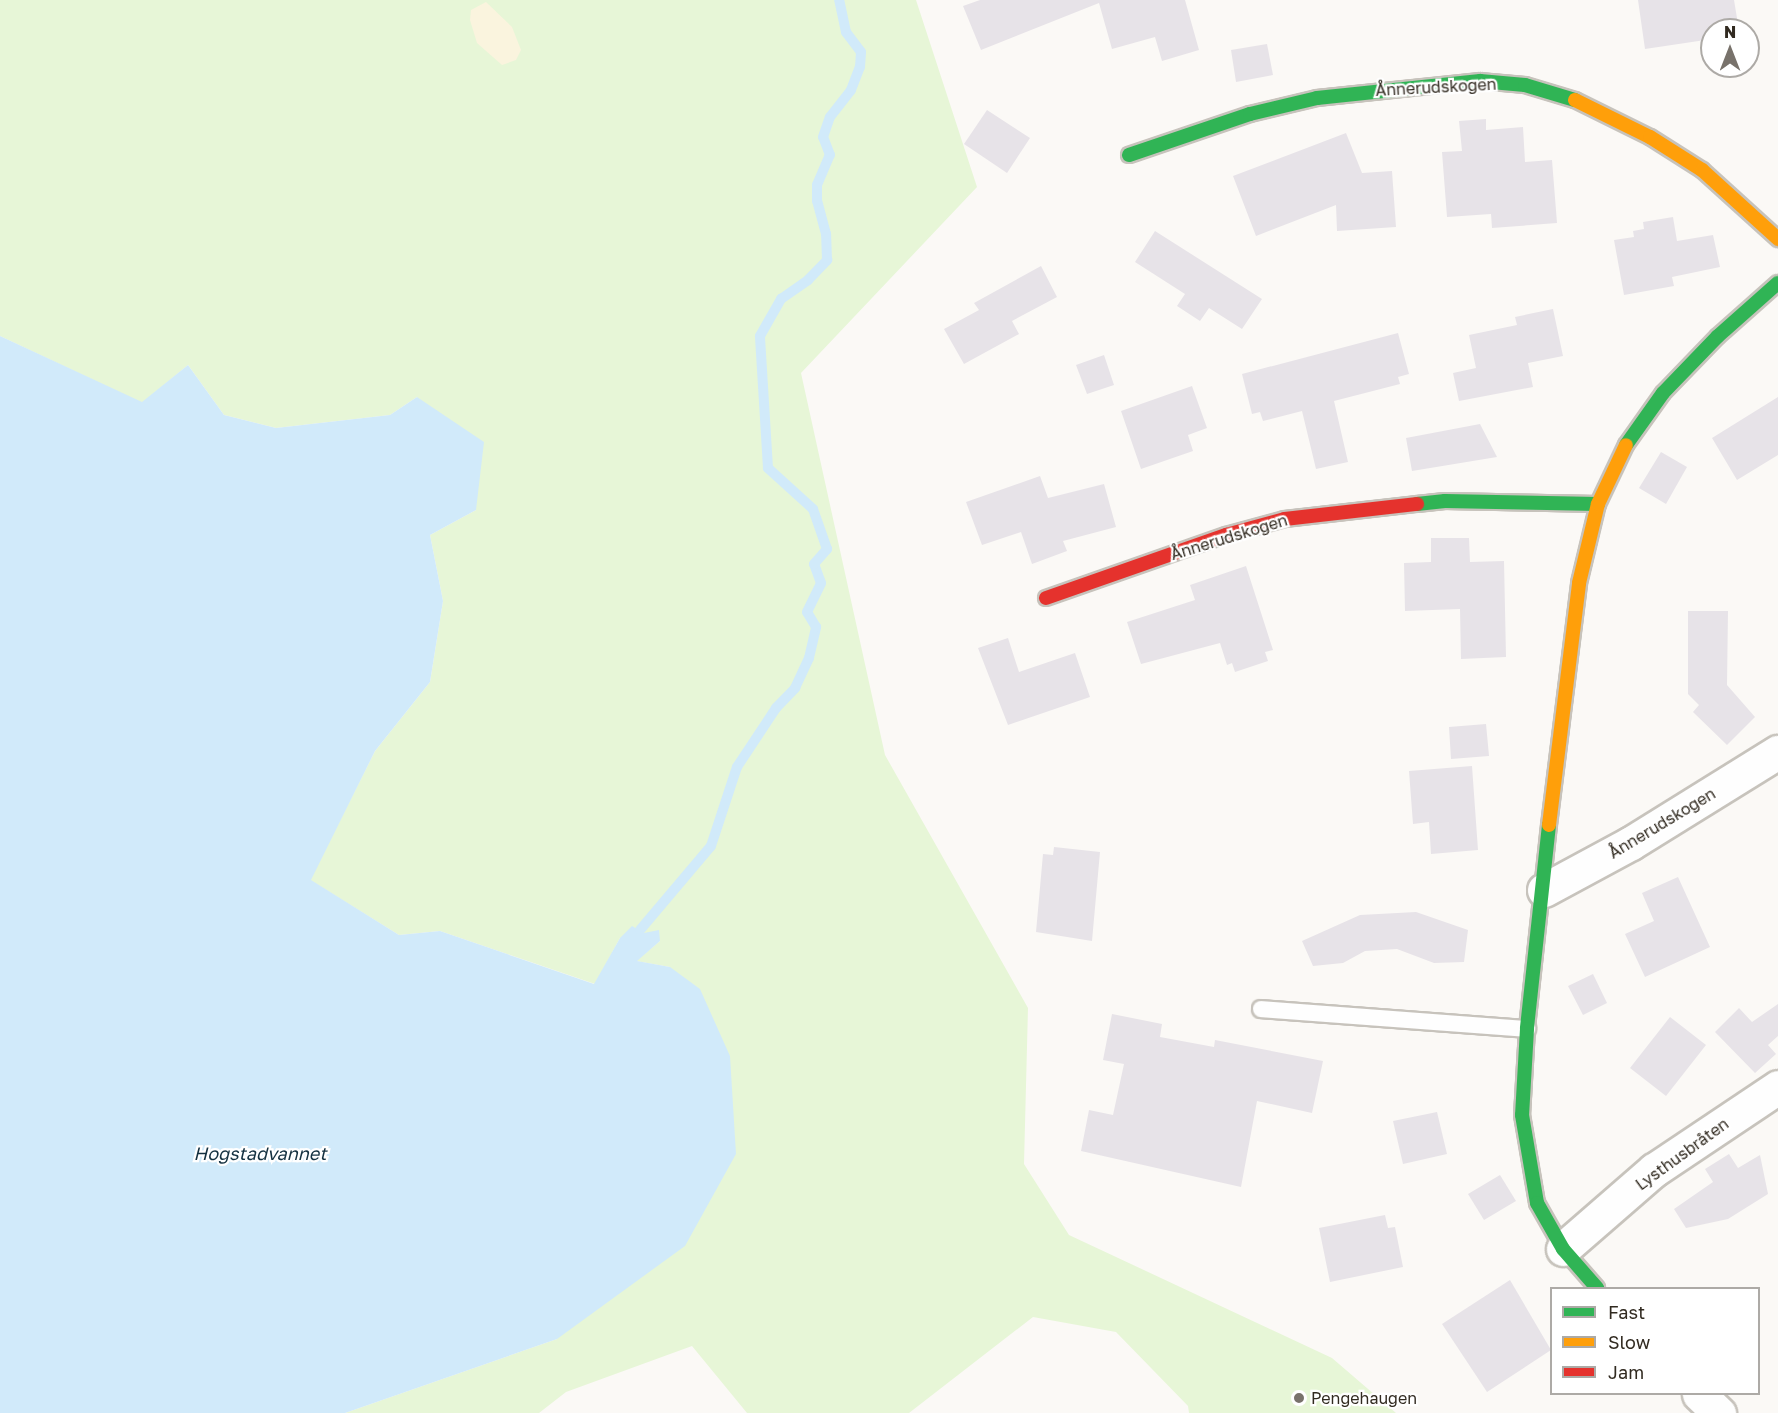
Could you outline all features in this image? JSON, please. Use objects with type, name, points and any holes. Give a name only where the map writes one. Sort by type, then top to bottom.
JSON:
[{"type":"street","name":"Ånnerudskogen","points":[[1129,155],[1250,114],[1317,98],[1480,81],[1525,85],[1578,101],[1650,137],[1702,170],[1778,239]]},
{"type":"street","points":[[1597,1287],[1563,1249],[1538,1203],[1527,1158],[1522,1115],[1527,1029],[1544,890],[1564,689],[1579,583],[1598,504],[1624,447],[1663,393],[1718,336],[1778,283]]},
{"type":"street","name":"Ånnerudskogen","points":[[1046,598],[1226,535],[1285,519],[1445,501],[1598,504]]},
{"type":"street","name":"Ånnerudskogen","points":[[1544,890],[1631,843],[1778,752]]},
{"type":"street","name":"Lysthusbråten","points":[[1563,1249],[1654,1170],[1778,1087]]},
{"type":"street","points":[[1700,1395],[1719,1413]]},
{"type":"lane","points":[[1261,1009],[1527,1029]]},
{"type":"green space","points":[[0,0],[916,0],[977,187],[801,373],[885,755],[1028,1008],[1024,1164],[1069,1235],[1332,1358],[1396,1413],[1189,1413],[1188,1406],[1116,1332],[1033,1317],[909,1413],[747,1413],[692,1346],[566,1392],[539,1413],[345,1413],[557,1339],[670,967],[636,961],[660,941],[620,938],[595,984],[440,931],[399,935],[310,880],[375,751],[430,682],[443,601],[430,535],[476,510],[417,397],[390,415],[276,428],[224,415],[188,365],[142,403],[0,336]]},
{"type":"sand","points":[[486,2],[512,27],[521,50],[516,60],[502,65],[477,43],[470,20],[471,10]]},
{"type":"water","name":"Hogstadvannet","points":[[0,336],[142,402],[188,365],[224,415],[276,428],[390,415],[417,397],[484,442],[476,510],[430,535],[443,601],[430,682],[375,751],[311,880],[399,935],[440,931],[594,984],[620,938],[632,926],[644,933],[659,930],[660,941],[637,961],[670,967],[700,989],[730,1056],[736,1154],[685,1246],[557,1339],[345,1413],[0,1413]]},
{"type":"building","points":[[980,0],[1185,0],[1199,50],[1162,61],[1155,37],[1112,49],[1099,3],[981,50],[963,6]]},
{"type":"building","points":[[1638,0],[1734,0],[1737,18],[1700,18],[1700,41],[1645,49]]},
{"type":"building","points":[[1267,44],[1273,75],[1236,82],[1231,50]]},
{"type":"building","points":[[987,110],[1030,138],[1007,173],[964,144]]},
{"type":"building","points":[[1486,119],[1486,130],[1523,127],[1525,162],[1552,160],[1557,223],[1492,228],[1491,214],[1447,217],[1442,152],[1462,151],[1459,121]]},
{"type":"building","points":[[1346,133],[1362,173],[1392,171],[1396,227],[1337,231],[1336,205],[1256,236],[1233,176]]},
{"type":"building","points":[[1673,217],[1677,241],[1713,235],[1720,267],[1672,277],[1674,286],[1624,295],[1614,240],[1634,237],[1633,231],[1644,229],[1643,222]]},
{"type":"building","points":[[1155,231],[1262,299],[1242,329],[1209,308],[1200,321],[1177,306],[1185,294],[1135,262]]},
{"type":"building","points":[[1041,266],[1057,297],[1012,321],[1019,334],[964,364],[944,329],[979,310],[974,303]]},
{"type":"building","points":[[1553,309],[1563,356],[1528,363],[1533,387],[1459,401],[1453,373],[1476,368],[1469,335],[1517,325],[1515,317]]},
{"type":"building","points":[[1398,333],[1409,374],[1398,377],[1400,384],[1334,401],[1348,462],[1316,469],[1302,411],[1263,421],[1260,412],[1252,414],[1242,374]]},
{"type":"building","points":[[1104,355],[1114,385],[1087,394],[1076,365]]},
{"type":"building","points":[[1192,386],[1207,428],[1188,435],[1193,451],[1141,469],[1121,411]]},
{"type":"building","points":[[1778,397],[1778,455],[1737,480],[1712,438]]},
{"type":"building","points":[[1480,424],[1497,457],[1412,471],[1406,438]]},
{"type":"building","points":[[1661,452],[1687,467],[1666,504],[1639,488]]},
{"type":"building","points":[[1040,476],[1048,498],[1104,484],[1116,527],[1063,541],[1067,551],[1032,564],[1021,532],[982,545],[966,502]]},
{"type":"building","points":[[1431,538],[1469,538],[1470,562],[1504,561],[1506,657],[1461,659],[1460,609],[1405,611],[1404,563],[1431,562]]},
{"type":"building","points":[[1246,566],[1273,650],[1265,652],[1268,661],[1235,672],[1232,663],[1227,665],[1220,643],[1141,664],[1127,622],[1195,600],[1190,585]]},
{"type":"building","points":[[1688,611],[1728,611],[1727,685],[1755,717],[1727,745],[1693,712],[1699,705],[1688,694]]},
{"type":"building","points":[[1008,638],[1019,672],[1075,653],[1090,697],[1008,725],[978,648]]},
{"type":"building","points":[[1486,724],[1489,756],[1451,759],[1449,727]]},
{"type":"building","points":[[1472,766],[1478,850],[1431,854],[1429,822],[1413,824],[1409,771]]},
{"type":"building","points":[[1054,847],[1100,852],[1092,941],[1036,932],[1043,854],[1053,855]]},
{"type":"building","points":[[1678,877],[1710,947],[1645,977],[1625,934],[1654,921],[1642,893]]},
{"type":"building","points":[[1416,912],[1468,930],[1464,962],[1434,963],[1397,949],[1365,951],[1343,963],[1313,966],[1302,941],[1360,915]]},
{"type":"building","points":[[1593,974],[1607,1003],[1583,1015],[1568,986]]},
{"type":"building","points":[[1778,1004],[1778,1036],[1768,1045],[1776,1054],[1755,1073],[1715,1032],[1739,1008],[1752,1022]]},
{"type":"building","points":[[1112,1014],[1162,1024],[1160,1037],[1214,1047],[1215,1040],[1323,1061],[1312,1113],[1257,1101],[1241,1187],[1081,1151],[1089,1110],[1113,1115],[1124,1064],[1103,1060]]},
{"type":"building","points":[[1670,1017],[1706,1045],[1666,1096],[1630,1068]]},
{"type":"building","points":[[1437,1112],[1447,1154],[1403,1164],[1393,1121]]},
{"type":"building","points":[[1729,1154],[1738,1168],[1760,1155],[1768,1194],[1728,1219],[1686,1228],[1674,1209],[1713,1182],[1705,1169]]},
{"type":"building","points":[[1500,1175],[1516,1201],[1484,1220],[1468,1194]]},
{"type":"building","points":[[1385,1215],[1388,1228],[1395,1227],[1403,1267],[1330,1282],[1319,1228]]},
{"type":"building","points":[[1510,1280],[1550,1351],[1487,1392],[1442,1324]]},
{"type":"waterway","points":[[640,930],[711,846],[737,767],[776,708],[795,688],[809,658],[816,627],[807,612],[821,583],[814,564],[827,549],[813,509],[768,468],[760,336],[781,299],[808,280],[827,260],[826,234],[817,201],[817,185],[830,155],[823,137],[830,117],[851,90],[860,67],[861,52],[846,32],[839,0]]},
{"type":"traffic: fast","points":[[1129,155],[1250,114],[1317,98],[1480,81],[1525,85],[1575,100]]},
{"type":"traffic: fast","points":[[1626,445],[1663,393],[1718,336],[1778,283]]},
{"type":"traffic: fast","points":[[1417,504],[1445,501],[1598,504]]},
{"type":"traffic: fast","points":[[1549,825],[1527,1029],[1522,1115],[1537,1203],[1563,1249],[1596,1287]]},
{"type":"traffic: slow","points":[[1575,100],[1650,137],[1702,170],[1778,239]]},
{"type":"traffic: slow","points":[[1549,825],[1579,583],[1598,504],[1626,445]]},
{"type":"traffic: jam","points":[[1046,598],[1226,535],[1285,519],[1417,504]]},
{"type":"place","name":"Pengehaugen","points":[[1299,1398]]}]
